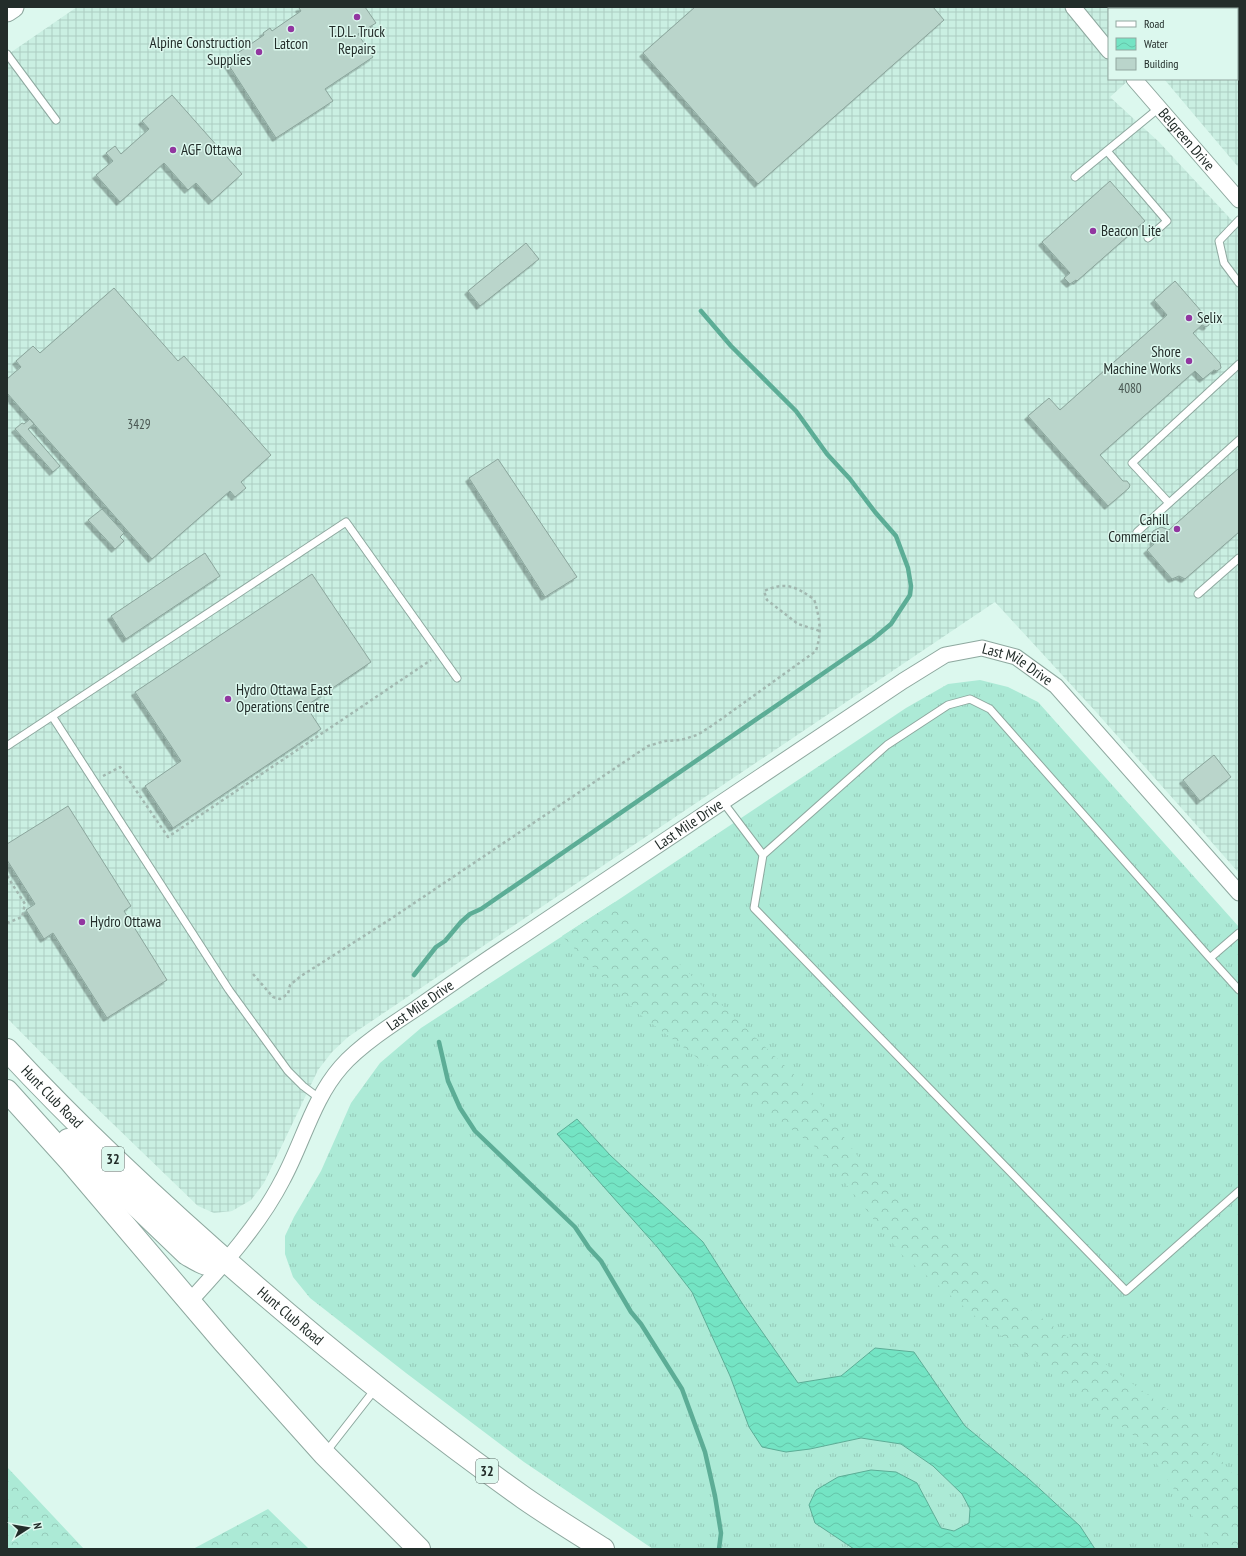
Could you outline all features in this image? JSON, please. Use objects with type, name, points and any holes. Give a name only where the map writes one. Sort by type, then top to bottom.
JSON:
[{"type":"main road","points":[[7,11],[13,7]]},
{"type":"main road","name":"Hunt Club Road","points":[[7,1050],[108,1154],[144,1188],[226,1262],[301,1326],[376,1387],[468,1457],[526,1499],[603,1549]]},
{"type":"main road","points":[[7,1079],[187,1254],[204,1264],[213,1265],[226,1262]]},
{"type":"main road","name":"Hunt Club Road","points":[[7,1091],[70,1161],[324,1454],[419,1549]]},
{"type":"street","points":[[1073,7],[1108,50]]},
{"type":"street","name":"Belgreen Drive","points":[[1135,80],[1239,200]]},
{"type":"street","name":"Last Mile Drive","points":[[190,1301],[226,1262],[266,1208],[283,1180],[319,1098],[341,1067],[361,1049],[395,1022],[945,654],[982,648],[1016,657],[1056,686],[1239,893]]},
{"type":"lane","points":[[7,54],[56,120]]},
{"type":"lane","points":[[1075,177],[1159,108]]},
{"type":"lane","points":[[1107,151],[1167,221],[1148,238]]},
{"type":"lane","points":[[1239,220],[1218,241],[1224,264],[1239,283]]},
{"type":"lane","points":[[1169,503],[1132,463],[1239,364]]},
{"type":"lane","points":[[1137,532],[1239,440]]},
{"type":"lane","points":[[7,746],[346,522],[457,678]]},
{"type":"lane","points":[[1198,594],[1239,558]]},
{"type":"lane","points":[[1239,990],[990,709],[970,699],[948,705],[887,745],[763,855],[754,908],[1126,1291],[1239,1191]]},
{"type":"lane","points":[[52,716],[238,1003],[288,1071],[303,1086],[319,1098]]},
{"type":"lane","points":[[723,802],[763,855]]},
{"type":"lane","points":[[1210,958],[1239,933]]},
{"type":"lane","points":[[324,1454],[376,1387]]},
{"type":"path","points":[[253,974],[273,997],[280,999],[288,994],[290,985],[301,976],[389,920],[648,746],[665,741],[681,740],[697,735],[714,725],[816,651],[820,637],[820,631],[820,620],[814,599],[797,587],[781,586],[764,591],[767,600],[798,624],[820,631]]},
{"type":"path","points":[[94,781],[120,766],[168,837],[440,654]]},
{"type":"path","points":[[7,876],[25,904],[22,917],[7,923]]},
{"type":"shaded area","points":[[77,7],[1239,7],[1239,168],[1165,80],[1238,80],[1238,8],[1108,8],[1108,80],[1129,80],[1110,97],[1159,142],[1239,228],[1239,873],[1097,713],[995,602],[348,1037],[332,1052],[318,1070],[264,1183],[251,1200],[232,1211],[214,1213],[198,1206],[80,1092],[7,1018],[7,55]]},
{"type":"green space","points":[[980,680],[1008,687],[1038,702],[1239,927],[1239,1549],[1095,1549],[1080,1526],[1029,1479],[965,1426],[914,1352],[875,1348],[841,1376],[798,1383],[742,1303],[703,1242],[610,1155],[577,1119],[621,1205],[658,1248],[692,1292],[730,1376],[749,1427],[810,1449],[861,1438],[901,1444],[933,1466],[962,1494],[970,1509],[969,1523],[954,1531],[941,1528],[917,1483],[816,1523],[854,1549],[653,1549],[524,1462],[310,1298],[293,1277],[285,1254],[285,1236],[294,1217],[321,1171],[351,1103],[380,1063],[421,1028],[615,902],[906,708],[948,684]]},
{"type":"green space","points":[[615,902],[812,1092],[871,1175],[978,1272],[1191,1426],[1239,1481],[1239,1549],[1215,1549],[1141,1441],[976,1317],[902,1255],[819,1150],[638,1013],[562,936]]},
{"type":"green space","points":[[7,1467],[84,1549],[7,1549]]},
{"type":"green space","points":[[268,1509],[309,1549],[193,1549]]},
{"type":"water","points":[[577,1119],[610,1155],[703,1242],[742,1303],[798,1383],[841,1376],[875,1348],[914,1352],[965,1426],[1029,1479],[1080,1526],[1095,1549],[854,1549],[815,1523],[809,1505],[816,1490],[838,1477],[871,1470],[896,1472],[917,1483],[941,1528],[954,1531],[969,1523],[970,1509],[962,1494],[933,1466],[901,1444],[861,1438],[810,1449],[786,1452],[762,1447],[749,1427],[730,1376],[692,1292],[658,1248],[557,1134]]},
{"type":"building","points":[[365,7],[376,23],[358,34],[373,57],[325,89],[333,101],[276,138],[226,61],[264,35],[263,33],[270,28],[272,31],[301,11],[299,8]]},
{"type":"building","points":[[695,7],[933,7],[944,20],[758,184],[643,53]]},
{"type":"building","name":"AGF Ottawa","points":[[172,95],[242,174],[212,201],[196,183],[188,190],[164,163],[120,202],[96,175],[113,161],[106,153],[115,146],[121,154],[149,129],[142,121]]},
{"type":"building","name":"Beacon Lite","points":[[1110,181],[1145,221],[1077,281],[1076,280],[1070,284],[1064,278],[1070,273],[1042,242]]},
{"type":"building","points":[[526,243],[539,259],[480,306],[468,291]]},
{"type":"building","points":[[1175,281],[1208,319],[1209,325],[1206,327],[1202,325],[1193,333],[1220,363],[1221,368],[1217,371],[1214,370],[1203,379],[1195,371],[1100,455],[1123,481],[1127,481],[1130,485],[1129,488],[1108,506],[1028,416],[1049,398],[1060,410],[1167,315],[1154,300]]},
{"type":"building","points":[[114,288],[178,361],[184,356],[271,455],[241,482],[246,488],[235,497],[230,491],[152,559],[7,393],[7,379],[21,367],[16,361],[33,346],[40,353]]},
{"type":"building","points":[[30,419],[34,424],[28,429],[60,466],[53,472],[15,429]]},
{"type":"building","points":[[498,459],[577,577],[545,597],[469,478]]},
{"type":"building","points":[[1239,468],[1239,532],[1185,579],[1179,576],[1172,579],[1147,550],[1154,544],[1152,535],[1153,531],[1161,527],[1169,530]]},
{"type":"building","points":[[102,509],[124,533],[120,537],[124,541],[115,549],[88,520]]},
{"type":"building","points":[[205,553],[220,576],[126,639],[111,616]]},
{"type":"building","name":"Hydro Ottawa East Operations Centre","points":[[312,574],[371,662],[306,706],[321,729],[173,828],[145,786],[181,761],[135,692]]},
{"type":"building","points":[[1214,755],[1231,777],[1200,801],[1183,780]]},
{"type":"building","name":"Hydro Ottawa","points":[[68,806],[131,906],[124,911],[167,980],[107,1018],[53,933],[44,939],[26,910],[35,904],[7,860],[7,844]]},
{"type":"waterway","points":[[414,975],[436,947],[445,941],[470,914],[481,909],[873,639],[891,624],[910,595],[911,586],[908,568],[896,536],[875,512],[850,479],[827,454],[796,411],[731,346],[701,311]]},
{"type":"waterway","points":[[439,1042],[448,1081],[460,1108],[475,1131],[575,1227],[589,1248],[601,1261],[631,1312],[641,1324],[682,1389],[705,1452],[715,1496],[721,1533],[719,1549]]},
{"type":"place","name":"T.D.L. Truck Repairs","points":[[357,17]]},
{"type":"place","name":"Latcon","points":[[291,29]]},
{"type":"place","name":"Alpine Construction Supplies","points":[[259,52]]},
{"type":"place","name":"AGF Ottawa","points":[[173,150]]},
{"type":"place","name":"Beacon Lite","points":[[1093,231]]},
{"type":"place","name":"Selix","points":[[1189,318]]},
{"type":"place","name":"Shore Machine Works","points":[[1189,361]]},
{"type":"place","name":"Cahill Commercial","points":[[1177,529]]},
{"type":"place","name":"Hydro Ottawa East Operations Centre","points":[[228,699]]},
{"type":"place","name":"Hydro Ottawa","points":[[82,922]]}]
